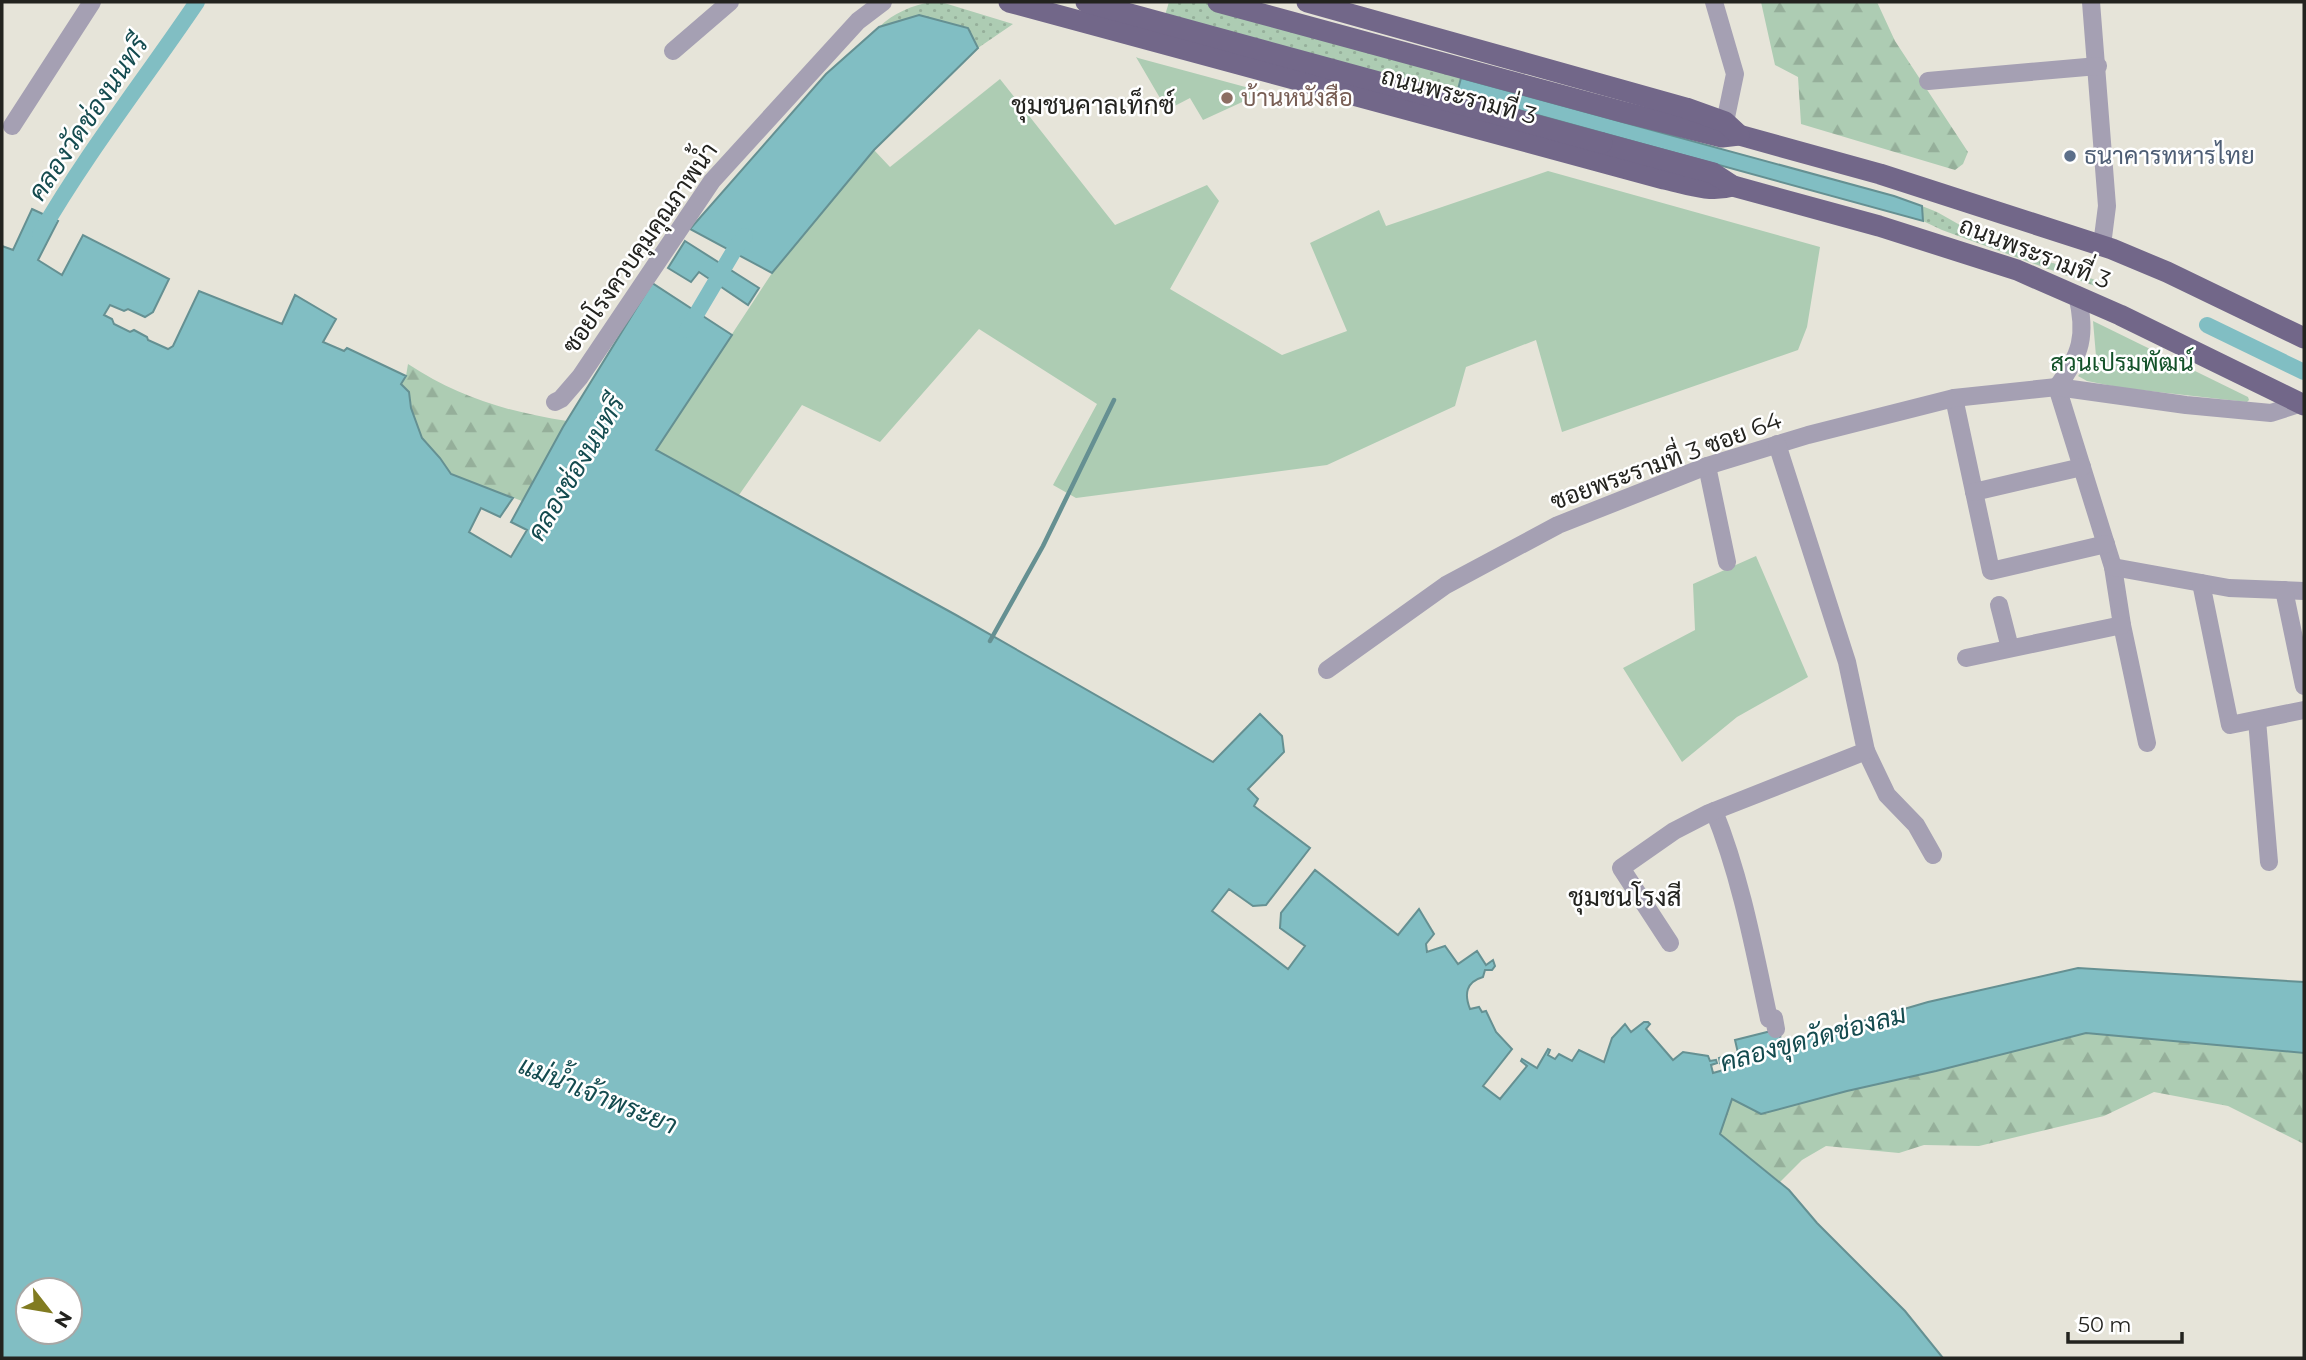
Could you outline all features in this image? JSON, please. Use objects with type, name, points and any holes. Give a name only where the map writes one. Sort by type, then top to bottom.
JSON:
[{"type":"main road","name":"ถนนพระรามที่ 3","points":[[1009,2],[1063,11],[1152,40],[1705,189],[1721,190],[1733,186]]},
{"type":"main road","name":"ถนนพระรามที่ 3","points":[[1086,2],[1713,173],[1733,186],[1879,226],[2017,270],[2077,295],[2303,404]]},
{"type":"main road","points":[[1139,2],[1138,19],[1152,40]]},
{"type":"main road","name":"ถนนพระรามที่ 3","points":[[1219,2],[1721,137],[1732,128]]},
{"type":"main road","name":"ถนนพระรามที่ 3","points":[[1307,2],[1522,61],[2102,245],[2167,272],[2304,338]]},
{"type":"street","points":[[12,126],[92,2]]},
{"type":"street","points":[[673,51],[730,2]]},
{"type":"street","name":"ซอยโรงควบคุมคุณภาพน้ำ","points":[[555,402],[561,399],[580,377],[712,181],[858,21],[883,2]]},
{"type":"street","points":[[1714,2],[1734,74],[1732,128]]},
{"type":"street","points":[[2091,2],[2107,206],[2102,245]]},
{"type":"street","points":[[1928,81],[2098,66]]},
{"type":"street","points":[[2077,295],[2083,321],[2080,343],[2073,365],[2057,387],[2113,567],[2122,625],[2147,743]]},
{"type":"street","name":"ซอยพระรามที่ 3 ซอย 64","points":[[1327,670],[1446,585],[1548,530],[1706,466],[1777,444],[1954,398],[2057,387],[2186,405],[2271,413],[2303,404]]},
{"type":"street","points":[[1954,398],[1991,570],[2106,544]]},
{"type":"street","points":[[1777,444],[1847,662],[1866,751],[1887,795],[1916,825],[1933,855]]},
{"type":"street","points":[[1706,466],[1727,562]]},
{"type":"street","points":[[1974,492],[2082,467]]},
{"type":"street","points":[[2113,567],[2230,588],[2304,591]]},
{"type":"street","points":[[2201,583],[2230,725],[2304,710]]},
{"type":"street","points":[[2284,590],[2304,686]]},
{"type":"street","points":[[1998,605],[2010,648]]},
{"type":"street","points":[[1966,658],[2122,625]]},
{"type":"street","points":[[2257,720],[2269,862]]},
{"type":"street","points":[[1670,943],[1622,868],[1674,831],[1714,811],[1866,751]]},
{"type":"street","points":[[1714,811],[1724,835],[1745,907],[1769,1019],[1774,1018],[1776,1029]]},
{"type":"green space","points":[[941,2],[1013,24],[978,48],[968,28],[919,15],[879,27],[904,10]]},
{"type":"green space","points":[[1169,2],[1215,2],[1462,73],[1457,93],[1162,25]]},
{"type":"green space","points":[[1761,2],[1877,2],[1895,41],[1968,152],[1963,164],[1955,170],[1801,124],[1798,77],[1775,65]]},
{"type":"green space","points":[[1136,57],[1264,92],[1203,120],[1190,98],[1167,110]]},
{"type":"green space","points":[[1000,79],[1115,225],[1207,185],[1219,201],[1170,289],[1282,355],[1347,331],[1310,243],[1379,210],[1386,226],[1548,171],[1820,247],[1807,327],[1798,350],[1562,432],[1536,340],[1466,367],[1455,406],[1327,465],[1076,498],[1053,485],[1097,404],[979,329],[880,442],[802,405],[739,495],[656,450],[772,273],[874,150],[890,167]]},
{"type":"green space","points":[[1922,206],[1997,246],[2062,266],[2102,283],[2100,287],[2095,286],[1942,230],[1923,221]]},
{"type":"green space","name":"สวนเปรมพัฒน์","points":[[2093,321],[2248,397],[2249,400],[2247,402],[2122,388],[2087,381],[2078,376],[2096,356]]},
{"type":"green space","points":[[408,364],[446,386],[484,402],[567,421],[522,501],[451,474],[422,438],[411,408],[409,392],[401,384]]},
{"type":"green space","points":[[1756,556],[1808,677],[1737,717],[1682,762],[1623,668],[1695,630],[1693,584]]},
{"type":"green space","points":[[2086,1033],[2304,1053],[2304,1144],[2228,1106],[2154,1092],[2104,1116],[1979,1146],[1924,1145],[1899,1153],[1826,1146],[1802,1160],[1780,1182],[1720,1134],[1732,1098],[1761,1114]]},
{"type":"water","points":[[919,15],[968,28],[978,48],[874,150],[772,273],[690,229],[826,74],[879,27]]},
{"type":"water","points":[[1461,78],[1894,196],[1922,206],[1923,221],[1457,93]]},
{"type":"water","points":[[32,209],[58,221],[38,260],[62,275],[83,235],[169,279],[153,312],[145,317],[110,305],[104,315],[112,319],[114,324],[130,332],[134,330],[168,349],[173,346],[199,291],[282,324],[295,295],[336,319],[323,342],[344,351],[347,348],[406,376],[401,384],[409,392],[411,408],[422,438],[451,474],[513,498],[500,517],[481,508],[469,532],[511,557],[527,530],[511,522],[563,427],[652,283],[732,335],[656,450],[956,615],[1213,762],[1260,714],[1282,736],[1284,752],[1248,789],[1258,799],[1254,806],[1310,848],[1266,905],[1253,906],[1229,889],[1212,911],[1288,969],[1305,946],[1280,928],[1281,913],[1315,870],[1398,935],[1419,909],[1434,934],[1426,944],[1427,952],[1445,946],[1458,964],[1477,951],[1486,965],[1493,960],[1495,966],[1492,970],[1485,970],[1483,977],[1470,985],[1467,998],[1470,1009],[1479,1007],[1482,1012],[1486,1011],[1496,1032],[1512,1049],[1483,1086],[1500,1099],[1527,1066],[1522,1059],[1537,1068],[1548,1049],[1548,1055],[1555,1059],[1559,1054],[1572,1061],[1579,1050],[1604,1062],[1612,1038],[1625,1024],[1631,1032],[1648,1022],[1650,1024],[1646,1029],[1673,1060],[1683,1052],[1708,1056],[1710,1061],[1716,1060],[1717,1063],[1711,1065],[1713,1073],[1727,1069],[1724,1061],[1720,1063],[1719,1058],[1738,1053],[1735,1040],[1779,1029],[1781,1041],[1801,1039],[1928,1002],[2078,968],[2304,982],[2304,1053],[2086,1033],[1761,1114],[1732,1099],[1720,1134],[1789,1190],[1817,1223],[1905,1311],[1943,1358],[2,1358],[2,246],[13,250]]},
{"type":"water","points":[[685,241],[759,288],[748,305],[699,272],[691,282],[668,268]]},
{"type":"waterway","name":"คลองวัดช่องนนทรี","points":[[40,234],[96,146],[197,2]]},
{"type":"waterway","name":"คลองช่องนนทรี","points":[[687,330],[745,236]]},
{"type":"waterway","points":[[2207,325],[2304,372]]},
{"type":"waterway","points":[[990,641],[1043,546],[1114,400]]},
{"type":"place","name":"บ้านหนังสือ","points":[[1227,98]]},
{"type":"place","name":"ธนาคารทหารไทย","points":[[2070,156]]},
{"type":"district","name":"ชุมชนคาลเท็กซ์","points":[[1093,105]]},
{"type":"district","name":"ชุมชนโรงสี","points":[[1625,897]]},
{"type":"water label","name":"คลองขุดวัดช่องลม","points":[[1813,1038]]},
{"type":"water label","name":"แม่น้ำเจ้าพระยา","points":[[598,1095]]}]
